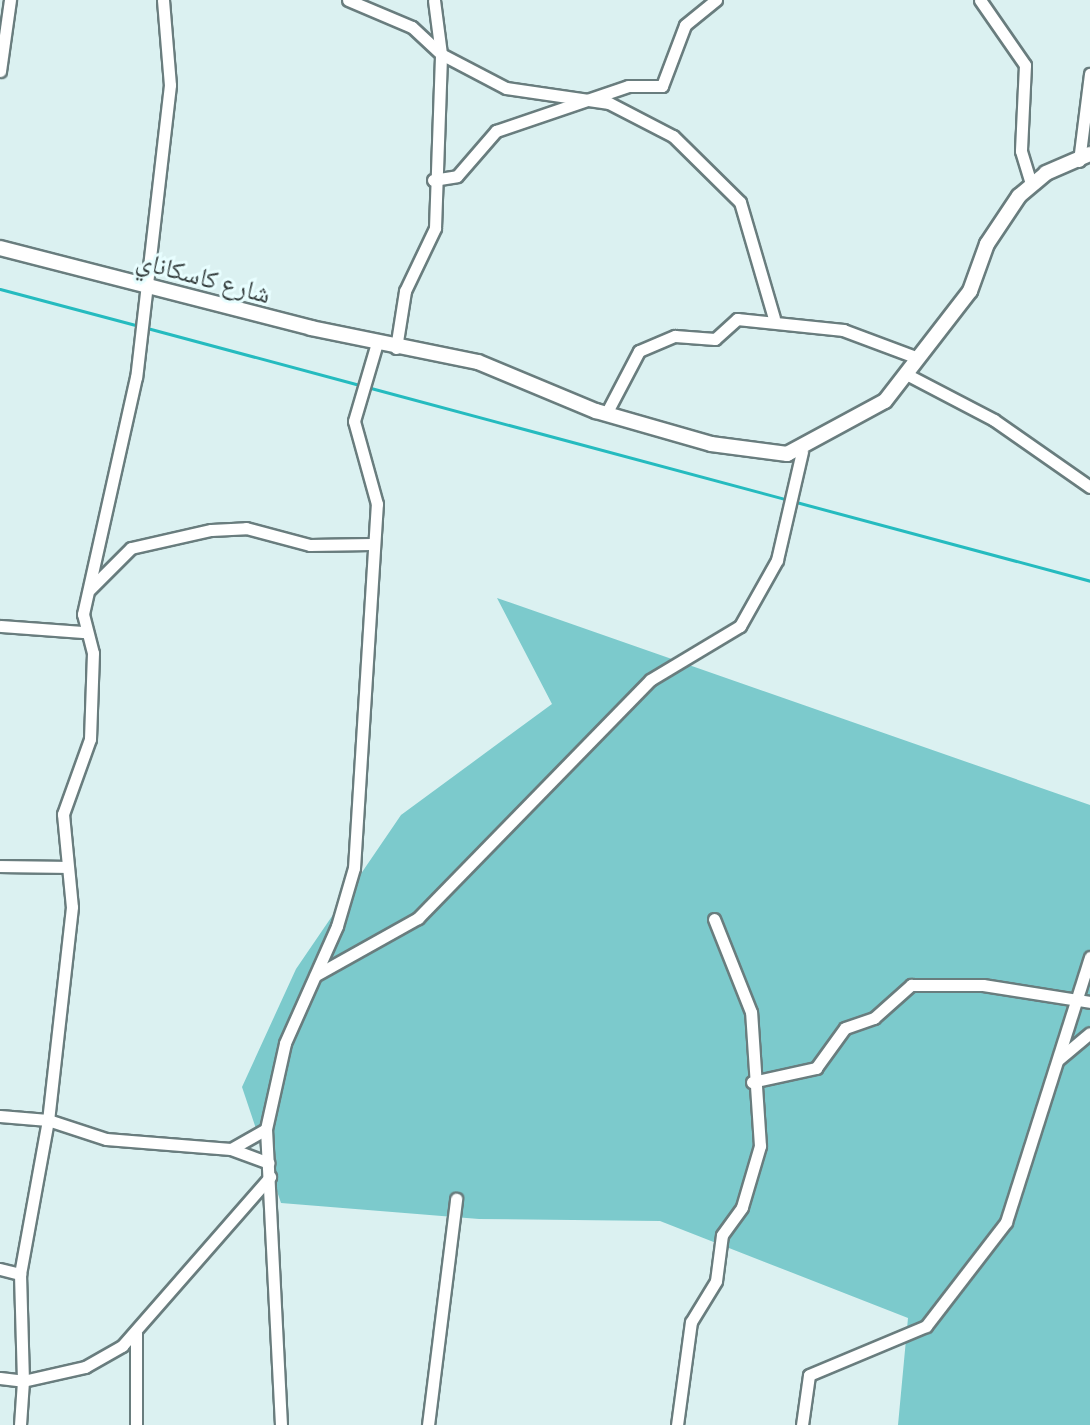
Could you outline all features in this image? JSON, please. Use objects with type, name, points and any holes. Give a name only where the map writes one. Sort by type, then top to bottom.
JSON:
[{"type":"street","points":[[0,71],[10,0]]},
{"type":"street","points":[[20,1425],[23,1381],[20,1274],[48,1120],[72,907],[66,867],[67,795],[90,739],[93,653],[84,632],[83,614],[136,377],[144,285],[170,85],[163,0]]},
{"type":"street","points":[[348,0],[412,27],[441,54],[519,92],[595,100],[673,136],[723,181],[764,266],[774,318]]},
{"type":"street","points":[[396,348],[405,291],[435,228],[433,180],[441,54],[434,0]]},
{"type":"street","points":[[433,180],[457,176],[496,131],[595,100],[628,86],[662,86],[685,25],[716,0]]},
{"type":"street","points":[[980,0],[1025,65],[1021,151],[1031,183]]},
{"type":"street","points":[[316,975],[418,918],[650,680],[740,626],[777,560],[802,452],[885,401],[970,291],[999,221],[1031,183],[1084,158],[1090,74]]},
{"type":"street","name":"شارع كاسكاناي","points":[[0,248],[396,348],[492,366],[566,402],[711,444],[802,452]]},
{"type":"street","points":[[607,412],[639,351],[675,336],[715,339],[737,319],[774,318],[843,330],[918,358]]},
{"type":"street","points":[[281,1425],[266,1129],[285,1043],[316,975],[354,868],[375,484],[354,421],[377,343]]},
{"type":"street","points":[[908,375],[994,420],[1090,487]]},
{"type":"street","points":[[88,591],[131,548],[211,530],[246,528],[310,545],[371,544]]},
{"type":"street","points":[[60,625],[83,614]]},
{"type":"street","points":[[0,626],[60,625],[84,632]]},
{"type":"street","points":[[0,866],[66,867]]},
{"type":"street","points":[[677,1425],[691,1322],[716,1281],[722,1235],[757,1169],[751,1012],[714,919]]},
{"type":"street","points":[[802,1425],[809,1375],[926,1326],[1006,1222],[1090,957]]},
{"type":"street","points":[[752,1082],[816,1068],[845,1028],[874,1018],[911,985],[983,985],[1077,1003],[1090,1002]]},
{"type":"street","points":[[1059,1059],[1090,1033]]},
{"type":"street","points":[[0,1116],[48,1120],[106,1139],[231,1149],[269,1163]]},
{"type":"street","points":[[231,1149],[266,1129]]},
{"type":"street","points":[[0,1378],[23,1381],[85,1367],[136,1333],[246,1196],[270,1177]]},
{"type":"street","points":[[428,1425],[456,1199]]},
{"type":"street","points":[[0,1269],[20,1274]]},
{"type":"street","points":[[136,1333],[136,1425]]},
{"type":"shaded area","points":[[497,598],[1090,805],[1090,1425],[898,1425],[908,1318],[660,1221],[479,1219],[281,1203],[242,1087],[296,969],[401,815],[552,704]]},
{"type":"waterway","points":[[0,289],[139,326]]},
{"type":"waterway","points":[[147,328],[359,385]]},
{"type":"waterway","points":[[367,387],[788,500]]},
{"type":"waterway","points":[[796,502],[1090,581]]}]
